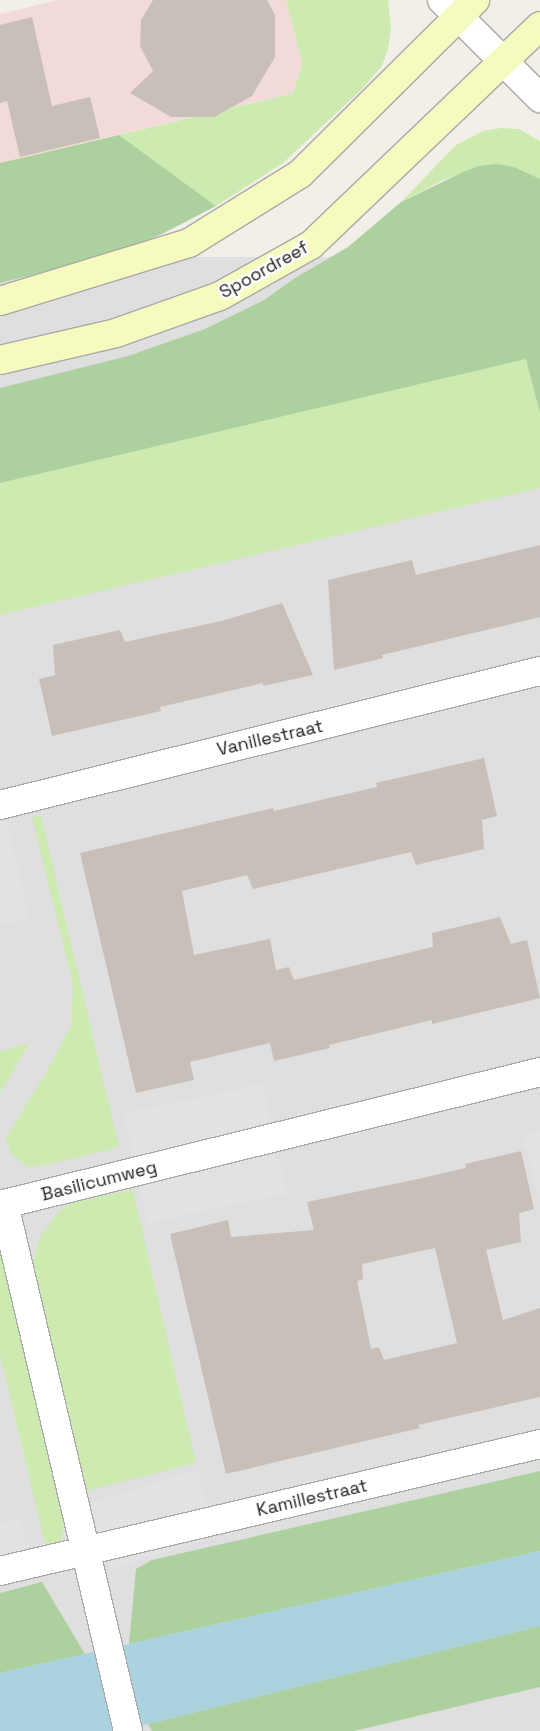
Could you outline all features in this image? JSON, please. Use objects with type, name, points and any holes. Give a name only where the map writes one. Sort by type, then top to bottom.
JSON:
[{"type":"main road","points":[[0,302],[189,244],[300,174],[459,6]]},
{"type":"main road","name":"Spoordreef","points":[[0,360],[116,333],[220,296],[311,245],[540,26]]},
{"type":"street","points":[[459,6],[504,62],[540,98]]},
{"type":"street","name":"Vanillestraat","points":[[0,805],[540,671]]},
{"type":"street","name":"Basilicumweg","points":[[128,1731],[2,1204],[540,1072]]},
{"type":"street","name":"Kamillestraat","points":[[0,1571],[540,1444]]},
{"type":"shaded area","points":[[58,0],[286,0],[302,63],[293,93],[0,163],[0,14]]},
{"type":"shaded area","points":[[0,257],[540,257],[540,1731],[0,1731]]},
{"type":"shaded area","points":[[6,817],[29,918],[0,925],[0,819]]},
{"type":"shaded area","points":[[263,1084],[286,1194],[147,1223],[124,1114]]},
{"type":"shaded area","points":[[540,1131],[540,1204],[523,1136]]},
{"type":"shaded area","points":[[197,1470],[217,1536],[110,1569],[90,1503]]},
{"type":"shaded area","points":[[20,1519],[34,1578],[0,1587],[0,1524]]},
{"type":"green space","points":[[286,0],[388,0],[391,27],[388,49],[382,66],[361,90],[283,163],[216,206],[119,135],[293,93],[302,63]]},
{"type":"green space","points":[[501,128],[519,129],[540,141],[540,179],[479,166],[441,181],[401,202],[456,145],[483,131]]},
{"type":"green space","points":[[119,135],[216,206],[160,235],[99,258],[0,283],[0,163]]},
{"type":"green space","points":[[496,164],[514,167],[540,179],[540,413],[526,359],[0,483],[0,388],[128,356],[205,329],[264,300],[295,278],[348,247],[401,202],[463,172],[479,166]]},
{"type":"green space","points":[[526,358],[540,413],[540,488],[0,615],[0,483]]},
{"type":"green space","points":[[41,816],[119,1147],[51,1164],[28,1167],[11,1154],[6,1138],[47,1071],[71,1025],[73,985],[32,817]]},
{"type":"green space","points":[[30,1042],[0,1093],[0,1052]]},
{"type":"green space","points":[[133,1190],[196,1463],[86,1491],[33,1261],[40,1237],[58,1212],[73,1201]]},
{"type":"green space","points":[[0,1235],[66,1518],[60,1544],[46,1548],[0,1355]]},
{"type":"green space","points":[[540,1471],[540,1551],[129,1644],[136,1569],[152,1560]]},
{"type":"green space","points":[[42,1582],[85,1654],[0,1673],[0,1593]]},
{"type":"green space","points":[[540,1626],[540,1687],[354,1731],[152,1731],[148,1724]]},
{"type":"water","points":[[540,1551],[540,1626],[120,1731],[0,1731],[0,1673]]},
{"type":"building","points":[[153,0],[267,0],[275,15],[275,57],[252,96],[214,117],[171,117],[130,93],[153,71],[140,46],[141,20]]},
{"type":"building","points":[[32,17],[52,106],[90,97],[100,138],[20,157],[7,101],[0,103],[0,25]]},
{"type":"building","points":[[540,545],[540,617],[382,655],[383,658],[334,670],[328,580],[412,560],[416,575]]},
{"type":"building","points":[[282,603],[313,675],[263,686],[263,683],[160,707],[161,711],[52,736],[39,679],[55,675],[53,645],[120,630],[125,642],[221,621]]},
{"type":"building","points":[[484,758],[497,816],[482,820],[484,849],[416,865],[411,852],[253,889],[247,875],[182,891],[194,955],[270,939],[276,970],[289,967],[294,980],[433,947],[432,933],[500,917],[511,944],[527,940],[540,998],[432,1024],[432,1020],[329,1045],[330,1048],[274,1061],[270,1043],[190,1062],[194,1080],[136,1093],[80,853],[273,808],[274,811],[377,787],[376,783]]},
{"type":"building","points":[[521,1151],[534,1209],[519,1213],[521,1242],[486,1250],[503,1320],[540,1308],[540,1397],[418,1425],[420,1428],[226,1474],[170,1234],[228,1220],[231,1237],[314,1230],[307,1202],[466,1168],[465,1164]],"holes":[[[435,1248],[457,1343],[384,1360],[379,1347],[371,1349],[357,1281],[363,1279],[362,1264]]]}]
